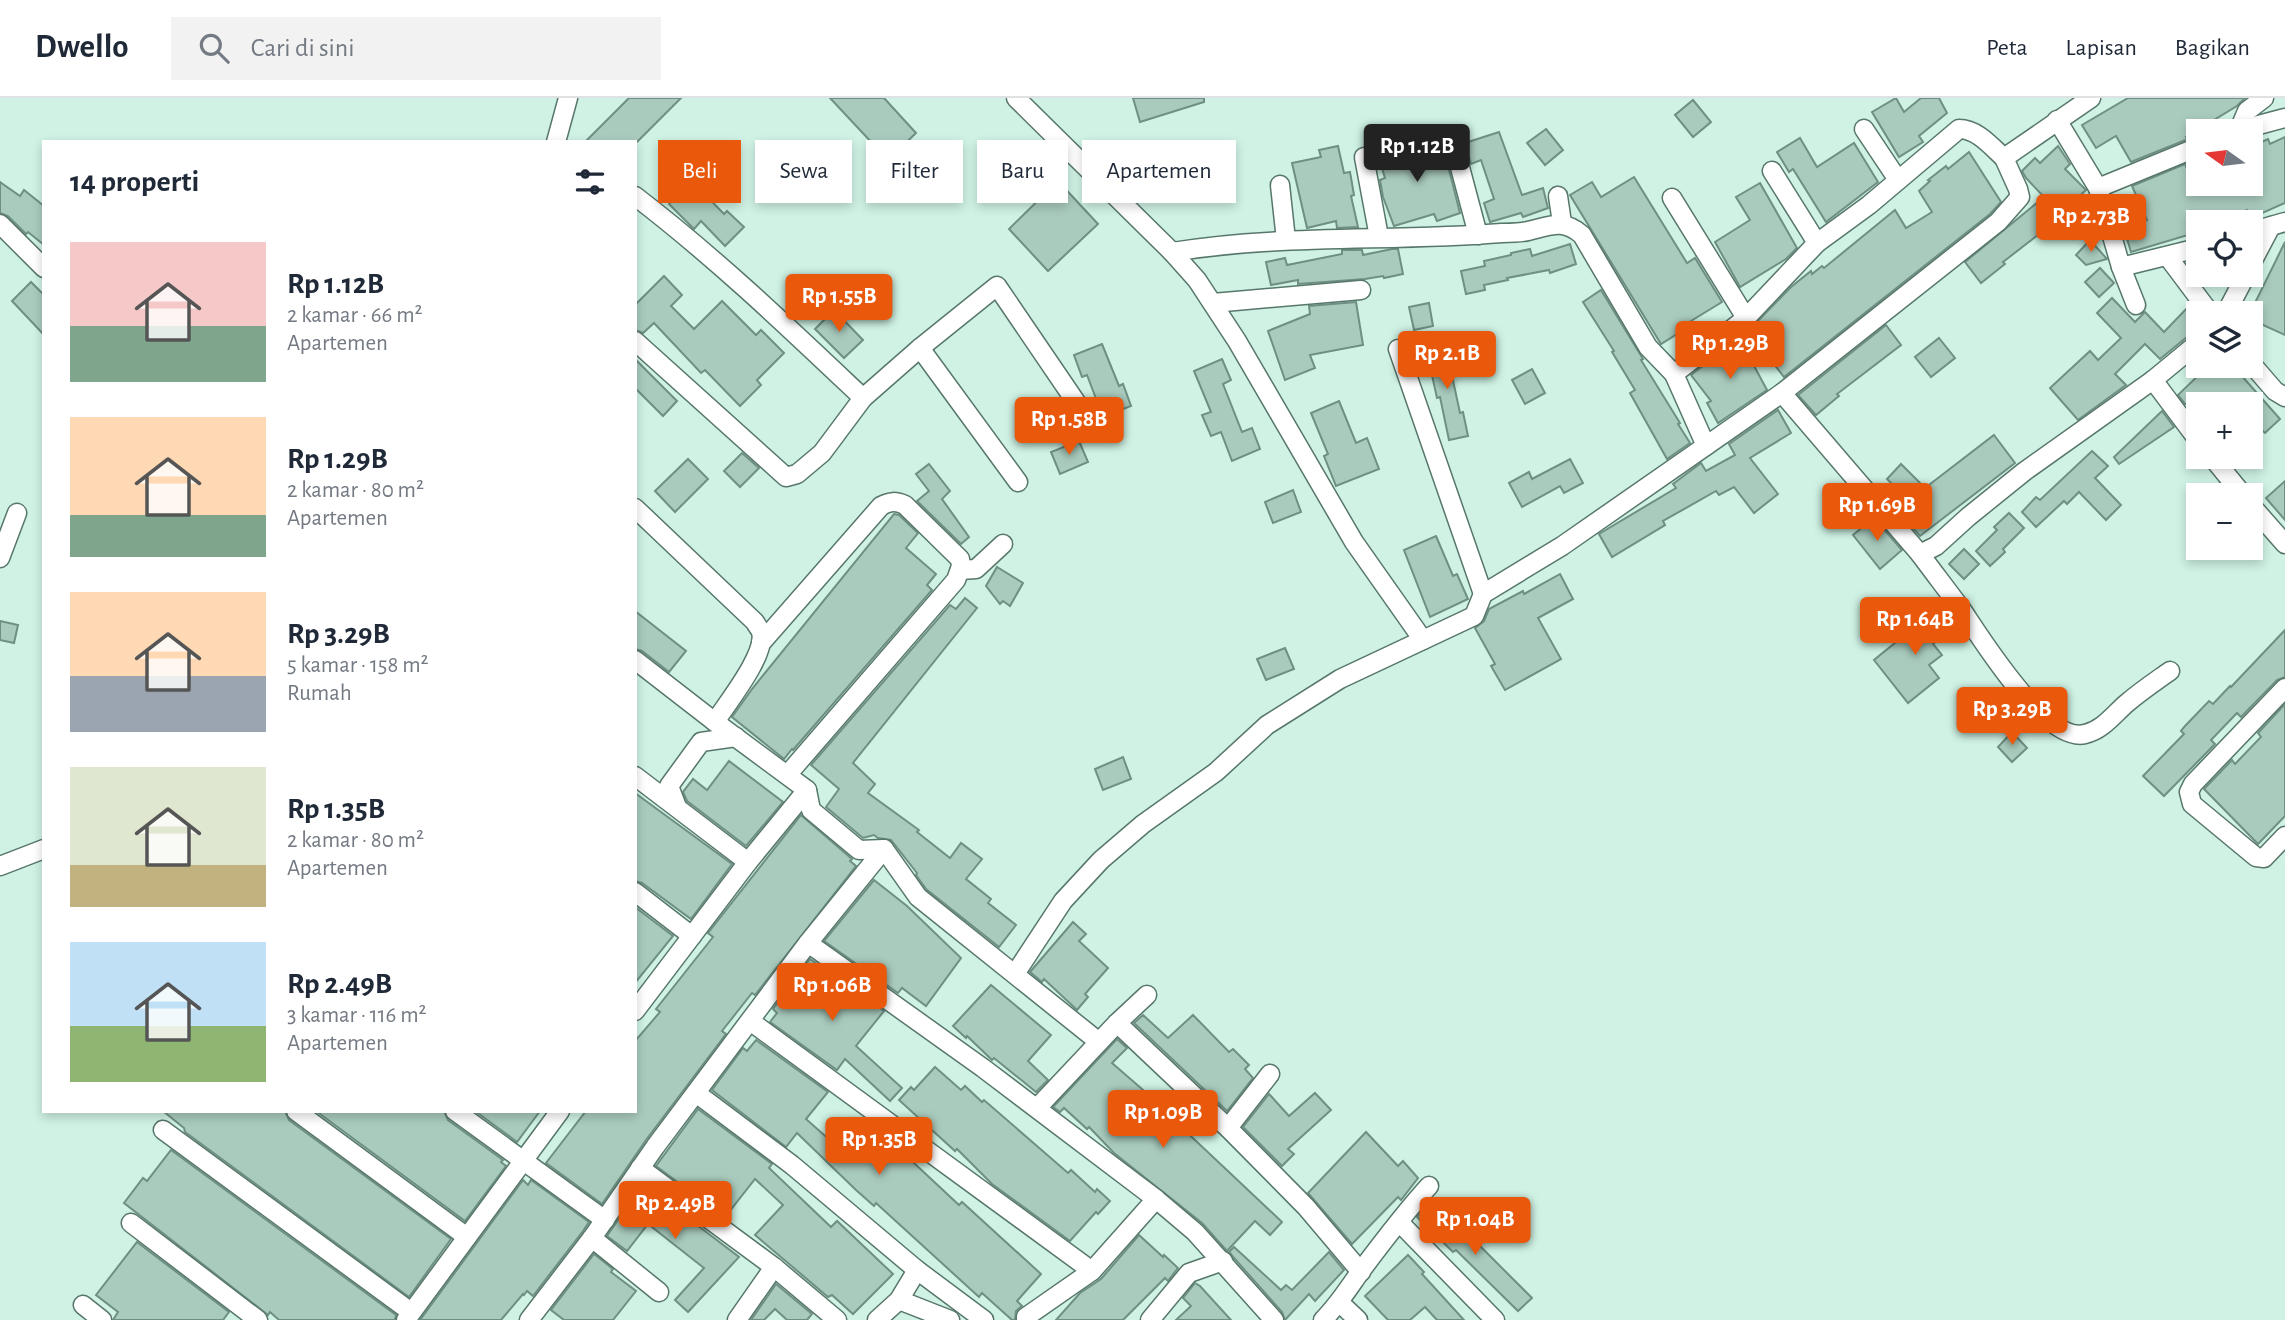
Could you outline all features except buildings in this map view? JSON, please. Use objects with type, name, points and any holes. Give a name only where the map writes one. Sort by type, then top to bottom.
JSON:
[{"type":"street","points":[[560,140],[568,98]]},
{"type":"street","points":[[1016,98],[1197,280],[1237,341],[1354,542],[1423,640]]},
{"type":"street","points":[[2004,158],[2091,98]]},
{"type":"street","points":[[2243,119],[2247,111],[2264,98]]},
{"type":"street","points":[[2263,124],[2285,118]]},
{"type":"street","points":[[2057,120],[2098,188],[2136,305]]},
{"type":"street","points":[[1864,129],[1898,180]]},
{"type":"street","points":[[1015,974],[1063,901],[1101,860],[1216,772],[1267,725],[1340,679],[1474,616],[1483,594],[1562,546],[1782,393],[1998,222],[2020,197],[2004,158],[1968,129],[1959,129],[1869,205],[1817,243],[1746,318],[1674,374]]},
{"type":"street","points":[[1453,141],[1478,235]]},
{"type":"street","points":[[2098,188],[2186,152]]},
{"type":"street","points":[[1364,158],[1379,237]]},
{"type":"street","points":[[1772,171],[1817,243]]},
{"type":"street","points":[[1280,185],[1286,240]]},
{"type":"street","points":[[1558,196],[1562,223]]},
{"type":"street","points":[[637,198],[747,288],[863,398]]},
{"type":"street","points":[[1672,198],[1746,318]]},
{"type":"street","points":[[1172,252],[1286,240],[1379,237],[1430,239],[1527,232],[1547,224],[1562,223],[1575,228],[1582,235],[1648,347],[1674,374],[1706,446]]},
{"type":"street","points":[[0,224],[42,266]]},
{"type":"street","points":[[2263,246],[2278,224]]},
{"type":"street","points":[[2122,267],[2186,252]]},
{"type":"street","points":[[2168,257],[2201,301]]},
{"type":"street","points":[[637,343],[786,477],[797,474],[822,453],[863,398],[997,286],[1095,430]]},
{"type":"street","points":[[1213,303],[1361,290]]},
{"type":"street","points":[[920,348],[1018,482]]},
{"type":"street","points":[[1398,349],[1483,594]]},
{"type":"street","points":[[1920,554],[1936,546],[2025,471],[2186,354]]},
{"type":"street","points":[[2263,377],[2275,391],[2285,397]]},
{"type":"street","points":[[2153,380],[2186,424]]},
{"type":"street","points":[[1782,393],[1920,554],[1963,611],[1995,662],[2051,722],[2067,731],[2084,735],[2102,727],[2126,703],[2170,671]]},
{"type":"street","points":[[2222,469],[2233,483]]},
{"type":"street","points":[[761,643],[881,506],[889,502],[905,505],[960,559],[956,580],[788,774]]},
{"type":"street","points":[[637,510],[755,622],[761,632],[761,643],[755,660],[715,722]]},
{"type":"street","points":[[0,558],[17,513]]},
{"type":"street","points":[[2263,519],[2285,544]]},
{"type":"street","points":[[960,570],[976,569],[1003,544]]},
{"type":"street","points":[[637,662],[807,790],[811,810],[859,850],[884,849]]},
{"type":"street","points":[[2285,688],[2193,783],[2189,792],[2192,804],[2256,857],[2264,858],[2285,836]]},
{"type":"street","points":[[677,808],[669,786],[701,742],[736,737]]},
{"type":"street","points":[[637,778],[748,862]]},
{"type":"street","points":[[637,1008],[748,862],[807,790]]},
{"type":"street","points":[[884,849],[918,897],[1099,1042]]},
{"type":"street","points":[[537,1317],[640,1168],[808,943],[884,849]]},
{"type":"street","points":[[0,866],[42,850]]},
{"type":"street","points":[[637,894],[692,936]]},
{"type":"street","points":[[808,943],[1037,1108],[1156,1199],[1195,1232],[1274,1320]]},
{"type":"street","points":[[1037,1108],[1147,995]]},
{"type":"street","points":[[750,1021],[1093,1271]]},
{"type":"street","points":[[1117,1023],[1306,1207],[1361,1272]]},
{"type":"street","points":[[1227,1128],[1270,1074]]},
{"type":"street","points":[[696,1093],[792,1165],[916,1270],[984,1320]]},
{"type":"street","points":[[299,1113],[467,1237]]},
{"type":"street","points":[[458,1113],[605,1220]]},
{"type":"street","points":[[163,1130],[408,1316],[559,1113]]},
{"type":"street","points":[[640,1168],[774,1267],[837,1320]]},
{"type":"street","points":[[1324,1320],[1340,1303],[1410,1206],[1429,1186]]},
{"type":"street","points":[[1026,1320],[1026,1317],[1093,1271],[1156,1199]]},
{"type":"street","points":[[131,1223],[258,1320]]},
{"type":"street","points":[[1400,1223],[1495,1320]]},
{"type":"street","points":[[592,1238],[659,1292]]},
{"type":"street","points":[[1150,1320],[1189,1273],[1223,1261]]},
{"type":"street","points":[[737,1320],[774,1267]]},
{"type":"street","points":[[877,1320],[899,1300],[916,1270]]},
{"type":"street","points":[[899,1300],[950,1320]]},
{"type":"street","points":[[1340,1303],[1357,1320]]},
{"type":"street","points":[[83,1305],[102,1320]]}]
